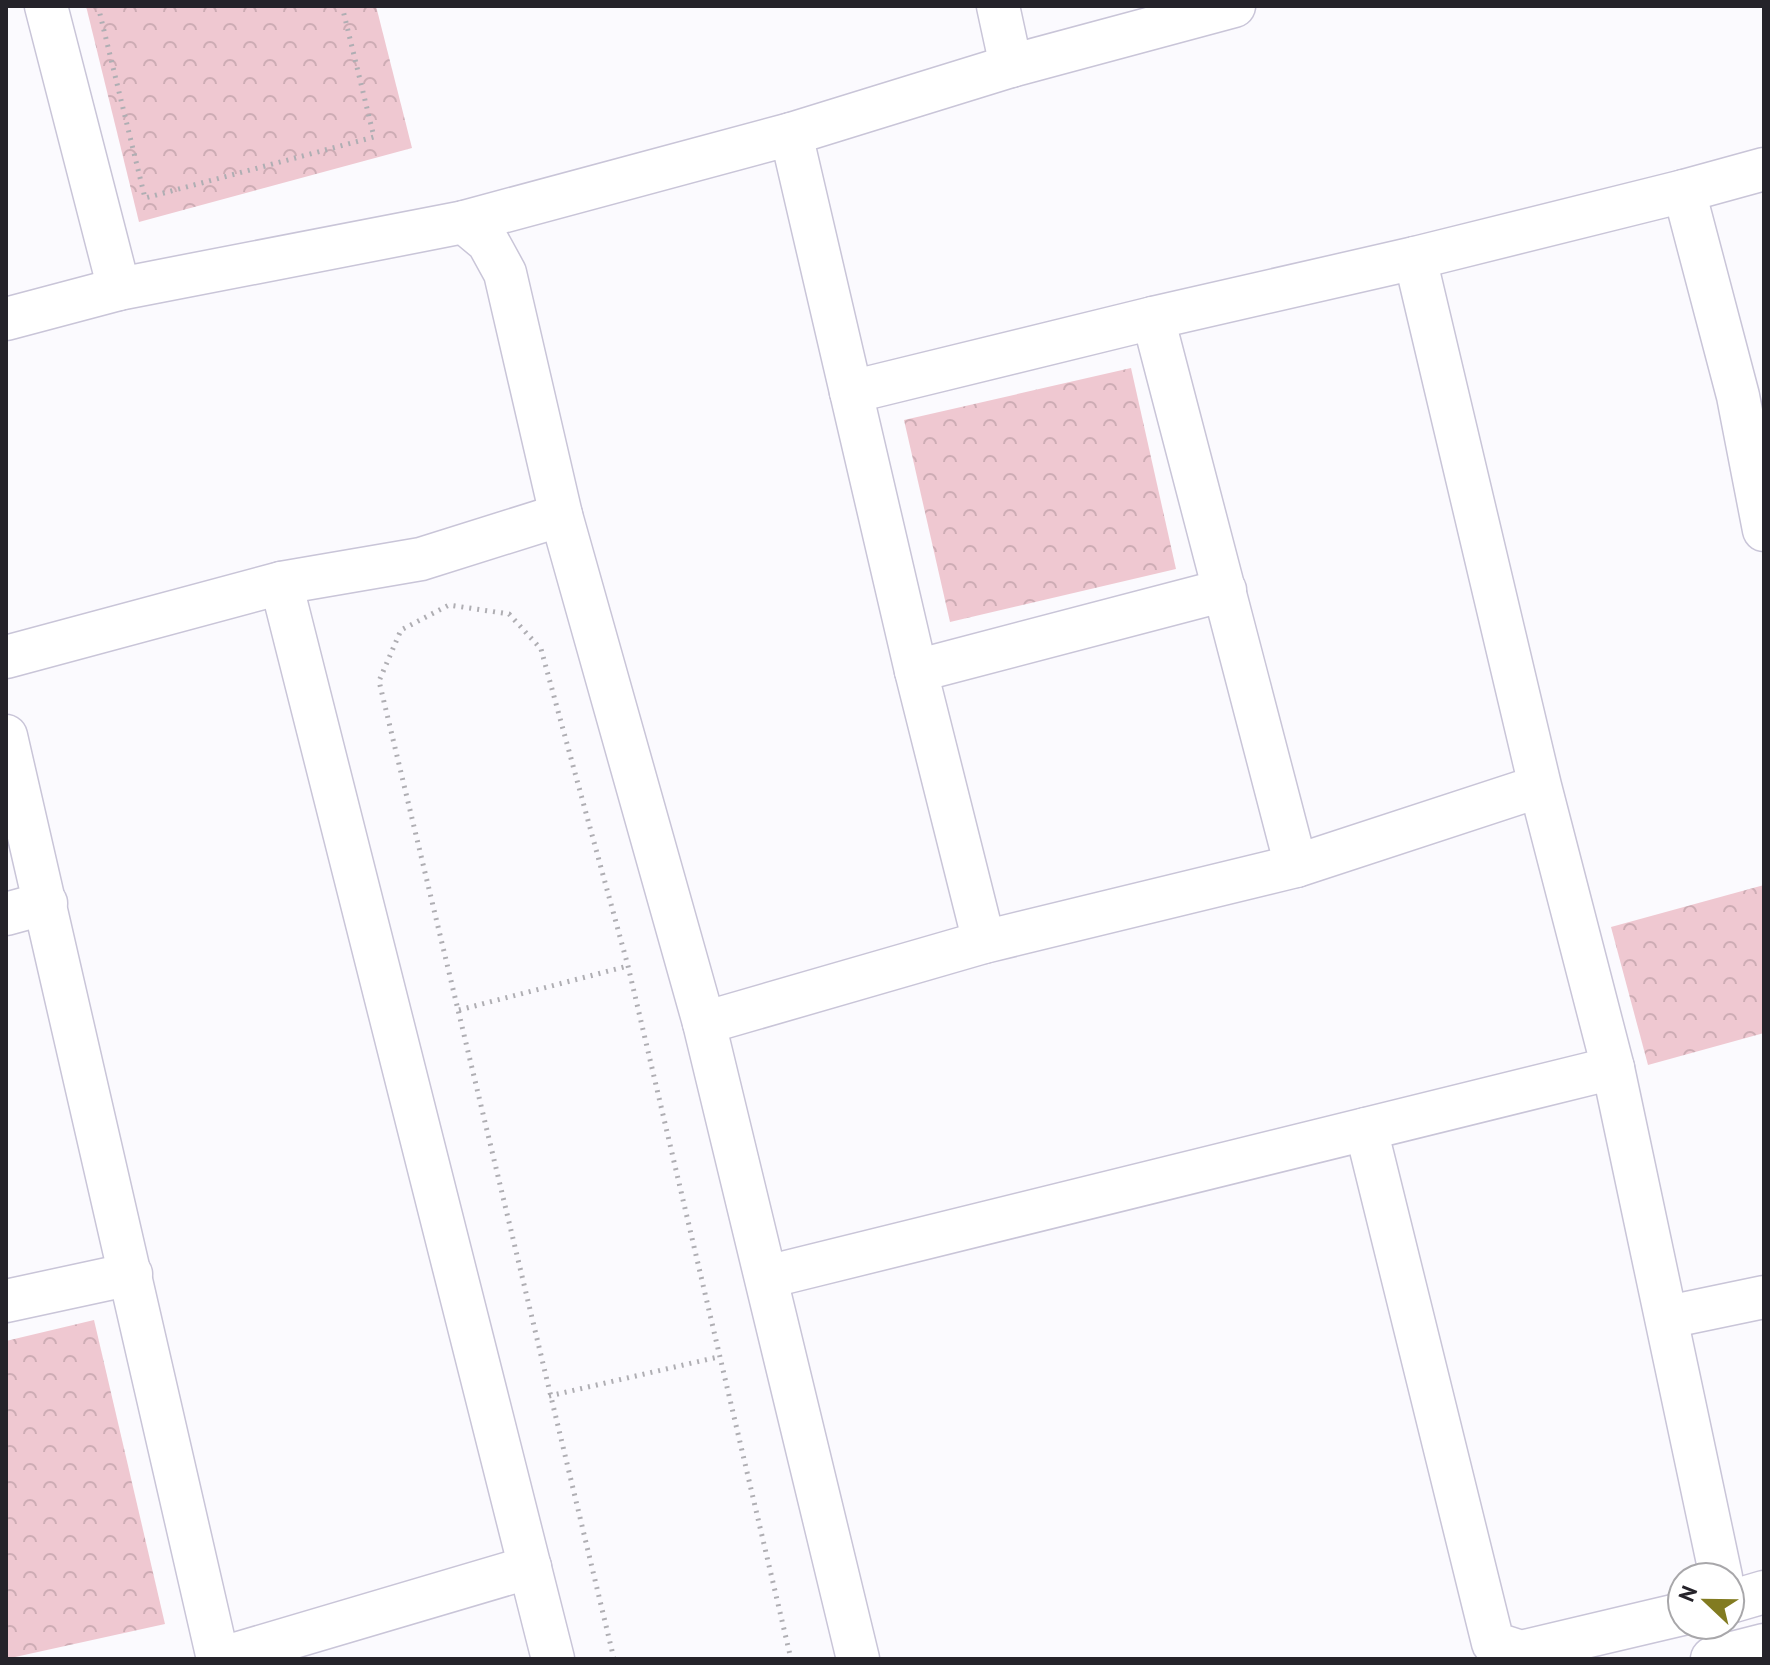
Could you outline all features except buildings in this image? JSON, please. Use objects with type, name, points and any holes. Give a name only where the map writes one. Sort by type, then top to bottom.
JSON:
[{"type":"main road","points":[[1713,1659],[1764,1646]]},
{"type":"street","points":[[46,6],[119,289]]},
{"type":"street","points":[[998,6],[1011,66]]},
{"type":"street","points":[[6,319],[119,289],[464,222],[791,134],[1011,66],[1234,6]]},
{"type":"street","points":[[791,134],[916,671],[984,942]]},
{"type":"street","points":[[851,392],[1415,258],[1764,169]]},
{"type":"street","points":[[1684,191],[1751,392],[1764,530]]},
{"type":"street","points":[[464,222],[488,242],[505,273],[561,515],[704,1023],[858,1659]]},
{"type":"street","points":[[1415,258],[1540,786],[1613,1068],[1718,1561]]},
{"type":"street","points":[[1153,318],[1296,866]]},
{"type":"street","points":[[6,657],[281,583],[421,559],[561,515]]},
{"type":"street","points":[[281,583],[553,1659]]},
{"type":"street","points":[[916,671],[1225,590]]},
{"type":"street","points":[[6,736],[218,1659],[530,1567]]},
{"type":"street","points":[[704,1023],[984,942],[1296,866],[1540,786]]},
{"type":"street","points":[[6,914],[46,903]]},
{"type":"street","points":[[767,1277],[1613,1068]]},
{"type":"street","points":[[1366,1129],[1493,1643],[1521,1652],[1666,1618]]},
{"type":"street","points":[[6,1301],[131,1274]]},
{"type":"street","points":[[1668,1317],[1764,1297]]},
{"type":"path","points":[[98,6],[145,198],[374,137],[342,6]]},
{"type":"path","points":[[614,1659],[379,681],[401,630],[449,605],[509,614],[541,649],[628,966],[791,1659]]},
{"type":"path","points":[[459,1010],[628,966]]},
{"type":"path","points":[[549,1396],[718,1357]]},
{"type":"green space","points":[[86,6],[376,6],[412,148],[139,222]]},
{"type":"green space","points":[[1131,368],[1176,569],[950,622],[904,420]]},
{"type":"green space","points":[[1764,885],[1764,1033],[1648,1065],[1611,927]]},
{"type":"green space","points":[[94,1320],[165,1624],[6,1659],[6,1341]]}]
